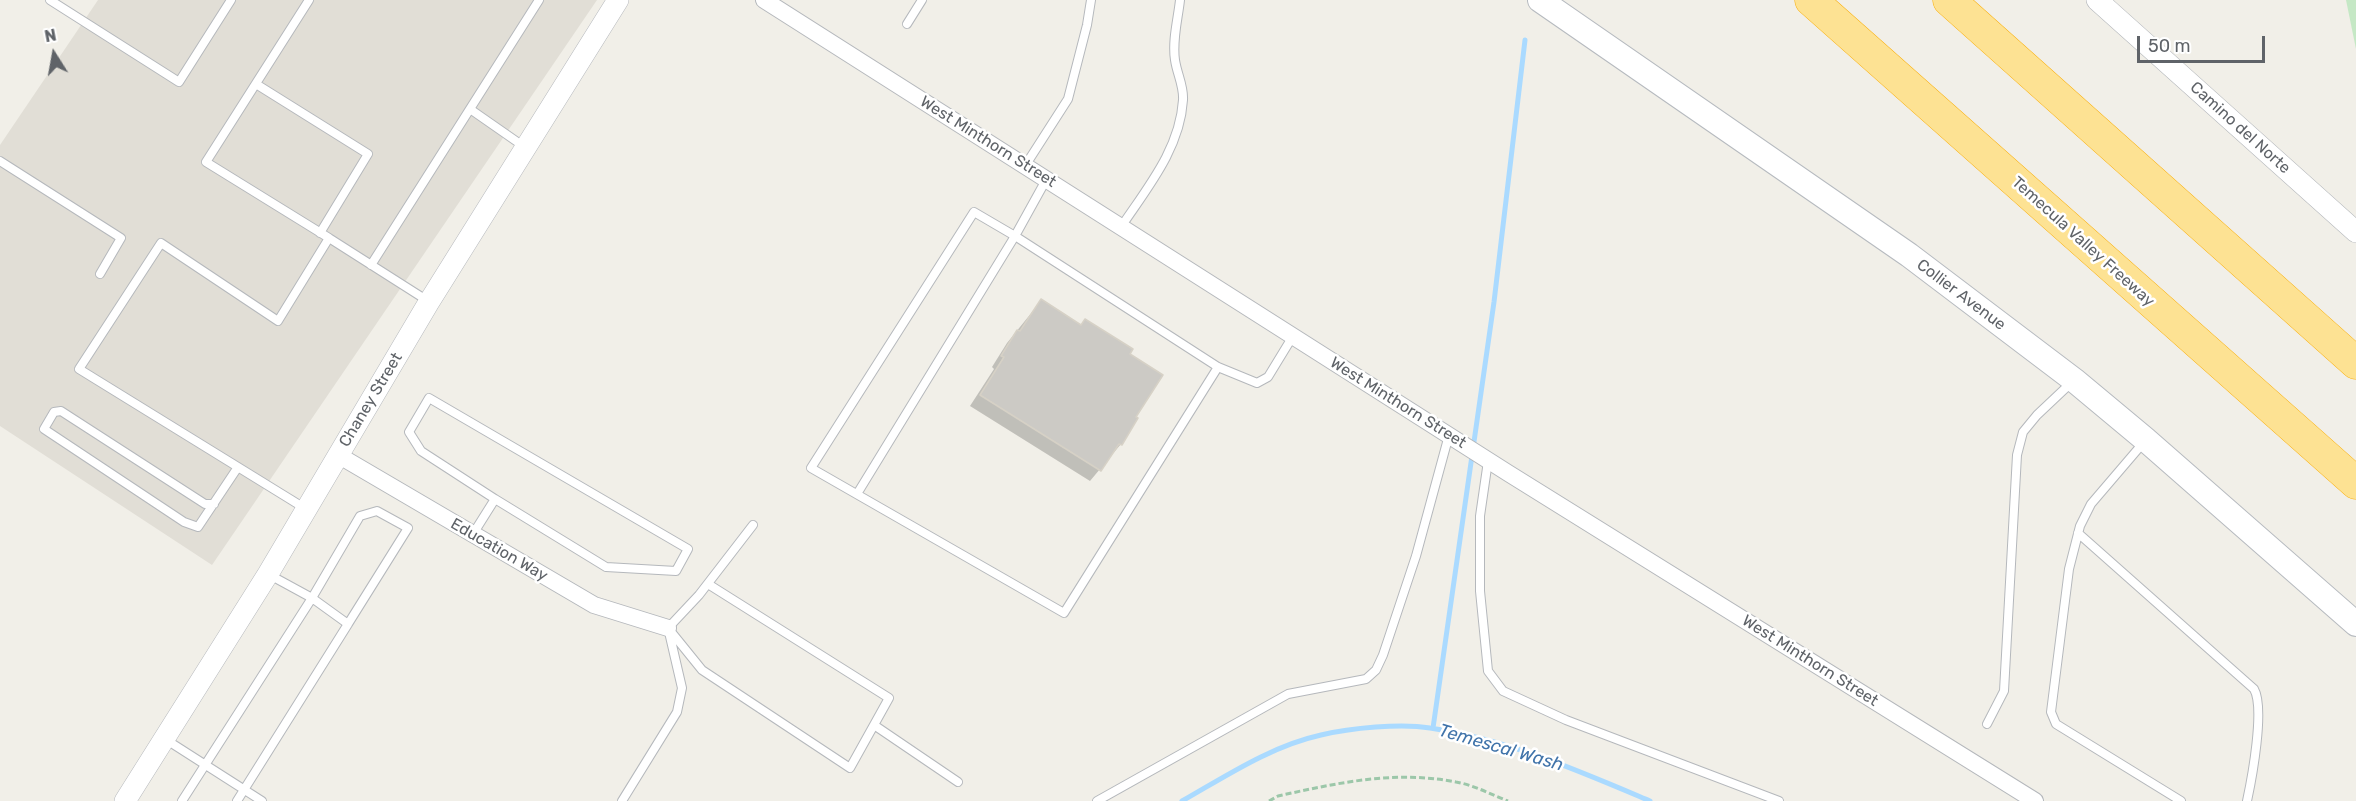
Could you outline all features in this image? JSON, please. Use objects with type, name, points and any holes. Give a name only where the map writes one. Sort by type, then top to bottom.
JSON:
[{"type":"highway","name":"Temecula Valley Freeway","points":[[1811,0],[2356,483]]},
{"type":"highway","points":[[1949,0],[2356,363]]},
{"type":"main road","name":"Collier Avenue","points":[[1540,0],[1909,255],[2074,380],[2356,624]]},
{"type":"street","name":"Chaney Street","points":[[125,801],[268,574],[429,302],[618,0]]},
{"type":"street","name":"West Minthorn Street","points":[[764,0],[1508,473],[2035,801]]},
{"type":"street","name":"Camino del Norte","points":[[2097,0],[2356,232]]},
{"type":"street","name":"Education Way","points":[[338,455],[594,605],[668,628]]},
{"type":"lane","points":[[50,0],[179,82],[231,0]]},
{"type":"lane","points":[[309,0],[206,162],[429,302]]},
{"type":"lane","points":[[371,265],[539,0]]},
{"type":"lane","points":[[907,24],[922,0]]},
{"type":"lane","points":[[1025,166],[1068,99],[1091,0]]},
{"type":"lane","points":[[1121,227],[1172,147],[1183,101],[1175,60],[1180,0]]},
{"type":"lane","points":[[256,84],[368,154],[320,233]]},
{"type":"lane","points":[[470,109],[526,148]]},
{"type":"lane","points":[[0,161],[121,238],[100,274]]},
{"type":"lane","points":[[857,494],[1015,236],[1046,180]]},
{"type":"lane","points":[[1218,367],[1064,613],[811,468],[974,212],[1218,367],[1257,383],[1268,377],[1293,336]]},
{"type":"lane","points":[[306,509],[79,369],[161,243],[278,321],[329,238]]},
{"type":"lane","points":[[1987,724],[2004,691],[2017,455],[2023,432],[2037,415],[2074,380]]},
{"type":"lane","points":[[429,398],[688,549],[676,571],[606,567],[495,499],[421,451],[409,432],[429,398]]},
{"type":"lane","points":[[214,504],[206,504],[196,498],[61,411],[54,412],[44,429],[184,522],[198,527],[214,504],[238,467]]},
{"type":"lane","points":[[1097,801],[1288,694],[1366,679],[1376,670],[1416,556],[1442,431]]},
{"type":"lane","points":[[2146,440],[2091,504],[2078,533],[2069,569],[2051,712],[2053,720],[2181,801]]},
{"type":"lane","points":[[1488,460],[1480,516],[1480,591],[1488,671],[1503,691],[1566,720],[1779,801]]},
{"type":"lane","points":[[473,534],[495,499]]},
{"type":"lane","points":[[182,801],[312,598],[360,516],[377,511],[408,528],[237,801]]},
{"type":"lane","points":[[668,628],[708,584],[753,525]]},
{"type":"lane","points":[[2078,533],[2254,690],[2259,702],[2253,774],[2247,801]]},
{"type":"lane","points":[[268,574],[312,598],[348,624]]},
{"type":"lane","points":[[668,628],[702,670],[850,768],[889,698],[708,584]]},
{"type":"lane","points":[[622,801],[677,712],[682,688],[668,628]]},
{"type":"lane","points":[[874,725],[958,782]]},
{"type":"lane","points":[[164,738],[262,801]]},
{"type":"path","points":[[1269,801],[1278,796],[1344,781],[1403,775],[1458,782],[1508,801]]},
{"type":"shaded area","points":[[98,0],[597,0],[212,565],[0,426],[0,145]]},
{"type":"green space","points":[[2346,0],[2356,0],[2356,49]]},
{"type":"building","points":[[1041,299],[1081,325],[1085,319],[1133,349],[1130,354],[1163,375],[1136,417],[1138,418],[1122,445],[1119,444],[1101,471],[980,395],[1004,357],[1001,356],[1017,330],[1020,331]]},
{"type":"waterway","points":[[1433,728],[1494,302],[1525,40]]},
{"type":"waterway","name":"Temescal Wash","points":[[1182,801],[1284,746],[1346,730],[1405,726],[1458,733],[1514,748],[1650,801]]}]
